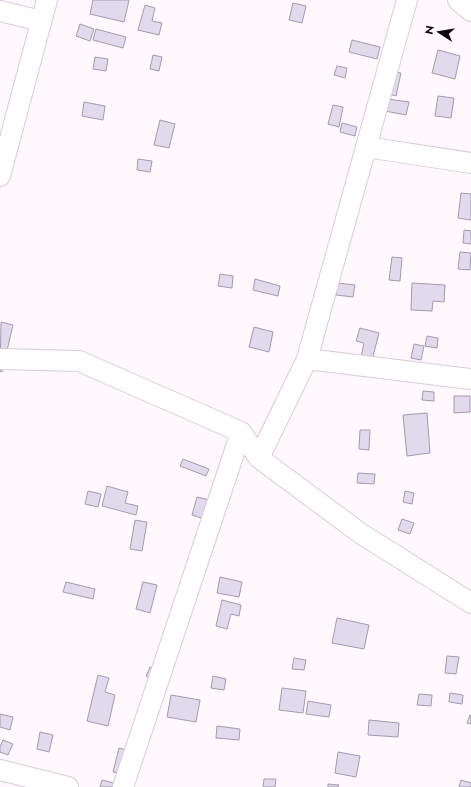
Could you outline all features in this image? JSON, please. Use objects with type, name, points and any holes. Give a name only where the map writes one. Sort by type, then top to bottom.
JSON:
[{"type":"street","points":[[0,176],[46,0]]},
{"type":"street","points":[[259,458],[307,359],[407,0]]},
{"type":"street","points":[[458,0],[471,11]]},
{"type":"street","points":[[0,11],[41,21]]},
{"type":"street","points":[[366,147],[471,163]]},
{"type":"street","points":[[0,359],[79,361],[241,432],[259,458],[360,533],[471,603]]},
{"type":"street","points":[[307,359],[471,379]]},
{"type":"street","points":[[123,787],[241,432]]},
{"type":"street","points":[[0,770],[68,787]]},
{"type":"building","points":[[93,0],[129,0],[124,22],[90,14]]},
{"type":"building","points":[[293,3],[306,6],[302,23],[289,20]]},
{"type":"building","points":[[145,5],[155,8],[152,21],[162,23],[159,35],[138,30]]},
{"type":"building","points":[[80,24],[94,29],[90,41],[76,36]]},
{"type":"building","points":[[96,29],[126,37],[123,48],[93,40]]},
{"type":"building","points":[[352,40],[380,47],[377,59],[349,52]]},
{"type":"building","points":[[438,50],[460,56],[455,79],[432,73]]},
{"type":"building","points":[[153,55],[162,57],[159,71],[150,69]]},
{"type":"building","points":[[95,57],[108,59],[106,71],[93,69]]},
{"type":"building","points":[[337,66],[347,68],[345,78],[334,75]]},
{"type":"building","points":[[392,71],[401,73],[396,96],[386,93]]},
{"type":"building","points":[[438,96],[454,98],[451,118],[435,116]]},
{"type":"building","points":[[388,99],[409,102],[406,115],[385,111]]},
{"type":"building","points":[[84,102],[105,106],[103,120],[82,116]]},
{"type":"building","points":[[333,105],[343,107],[339,127],[328,124]]},
{"type":"building","points":[[160,120],[175,124],[169,148],[154,145]]},
{"type":"building","points":[[342,123],[357,127],[355,136],[340,132]]},
{"type":"building","points":[[138,159],[152,161],[150,172],[137,170]]},
{"type":"building","points":[[461,193],[471,194],[471,220],[458,218]]},
{"type":"building","points":[[464,230],[471,231],[471,244],[463,243]]},
{"type":"building","points":[[460,252],[471,253],[470,270],[458,269]]},
{"type":"building","points":[[392,257],[402,258],[400,281],[389,280]]},
{"type":"building","points":[[220,274],[233,276],[232,288],[218,286]]},
{"type":"building","points":[[255,279],[280,286],[278,296],[253,290]]},
{"type":"building","points":[[337,283],[355,285],[353,297],[336,295]]},
{"type":"building","points":[[412,283],[445,285],[444,302],[433,301],[432,311],[411,310]]},
{"type":"building","points":[[1,322],[13,325],[2,372],[0,371]]},
{"type":"building","points":[[254,327],[273,332],[269,352],[249,347]]},
{"type":"building","points":[[360,328],[379,333],[372,360],[361,357],[364,343],[356,341]]},
{"type":"building","points":[[427,336],[438,338],[437,348],[425,346]]},
{"type":"building","points":[[414,344],[424,346],[421,360],[411,358]]},
{"type":"building","points":[[423,391],[434,392],[434,401],[422,400]]},
{"type":"building","points":[[454,396],[470,396],[470,412],[454,413]]},
{"type":"building","points":[[427,413],[430,453],[407,456],[403,415]]},
{"type":"building","points":[[360,430],[370,430],[369,450],[359,449]]},
{"type":"building","points":[[183,459],[209,469],[206,476],[180,466]]},
{"type":"building","points":[[358,473],[375,474],[374,484],[357,483]]},
{"type":"building","points":[[107,486],[128,492],[125,503],[138,506],[136,515],[102,506]]},
{"type":"building","points":[[88,491],[101,494],[98,507],[85,504]]},
{"type":"building","points":[[405,491],[414,493],[412,504],[403,502]]},
{"type":"building","points":[[197,497],[210,500],[205,519],[192,515]]},
{"type":"building","points":[[402,519],[414,523],[410,534],[398,530]]},
{"type":"building","points":[[135,520],[147,522],[142,551],[130,549]]},
{"type":"building","points":[[220,577],[242,582],[239,597],[217,593]]},
{"type":"building","points":[[66,582],[95,589],[93,599],[63,592]]},
{"type":"building","points":[[143,582],[157,585],[150,613],[136,609]]},
{"type":"building","points":[[222,600],[241,605],[239,616],[231,614],[227,629],[216,626]]},
{"type":"building","points":[[337,618],[369,625],[364,649],[332,643]]},
{"type":"building","points":[[447,656],[459,657],[456,674],[445,673]]},
{"type":"building","points":[[294,658],[306,660],[304,670],[292,669]]},
{"type":"building","points":[[150,667],[161,672],[157,680],[146,676]]},
{"type":"building","points":[[98,675],[109,678],[105,692],[115,695],[108,726],[87,721]]},
{"type":"building","points":[[213,676],[226,679],[224,690],[211,688]]},
{"type":"building","points":[[282,688],[306,691],[303,713],[279,710]]},
{"type":"building","points":[[450,693],[463,695],[462,704],[449,702]]},
{"type":"building","points":[[419,694],[432,695],[431,706],[417,705]]},
{"type":"building","points":[[171,695],[200,700],[196,722],[167,717]]},
{"type":"building","points":[[308,701],[331,705],[329,717],[306,714]]},
{"type":"building","points":[[0,714],[13,717],[10,730],[0,727]]},
{"type":"building","points":[[470,715],[471,716],[471,724],[467,723]]},
{"type":"building","points":[[369,720],[399,723],[398,737],[368,735]]},
{"type":"building","points":[[217,726],[240,729],[239,740],[216,738]]},
{"type":"building","points":[[40,732],[53,735],[49,752],[37,749]]},
{"type":"building","points":[[3,740],[13,744],[8,755],[0,752],[0,747]]},
{"type":"building","points":[[119,748],[130,751],[124,774],[113,772]]},
{"type":"building","points":[[338,752],[360,756],[356,777],[335,773]]},
{"type":"building","points":[[264,779],[276,779],[275,787],[263,787]]},
{"type":"building","points":[[102,780],[121,785],[121,787],[100,787]]},
{"type":"building","points":[[461,780],[471,783],[471,787],[459,787]]},
{"type":"building","points":[[328,784],[339,785],[338,787],[328,787]]}]
